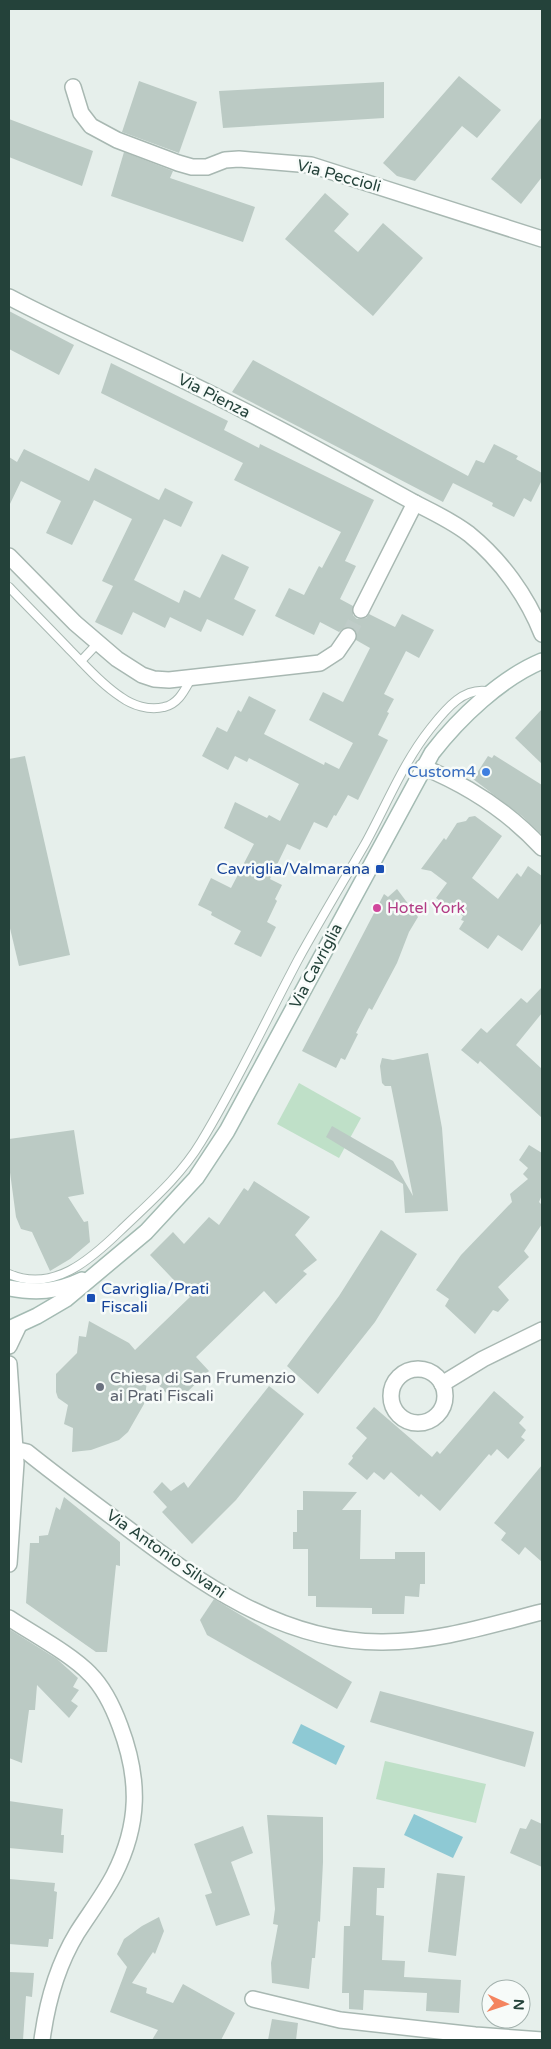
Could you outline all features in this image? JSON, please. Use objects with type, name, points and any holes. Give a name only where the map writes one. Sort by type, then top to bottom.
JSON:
[{"type":"street","name":"Via Peccioli","points":[[73,87],[80,113],[91,126],[118,140],[178,164],[192,167],[207,167],[225,160],[239,159],[311,165],[542,239]]},
{"type":"street","name":"Via Pienza","points":[[9,297],[72,329],[166,372],[293,436],[458,526],[484,548],[513,581],[526,599],[542,634]]},
{"type":"street","points":[[361,610],[415,503]]},
{"type":"street","points":[[9,556],[98,643],[129,668],[148,678],[169,680],[320,663],[337,652],[348,636]]},
{"type":"street","name":"Via Cavriglia","points":[[14,1327],[66,1298],[136,1241],[162,1216],[207,1164],[227,1132],[423,767],[445,736],[477,704],[527,668],[542,661]]},
{"type":"street","points":[[423,767],[456,781],[487,800],[522,828],[542,848]]},
{"type":"street","name":"Via Cavriglia","points":[[9,1288],[48,1291],[66,1287],[92,1276]]},
{"type":"street","points":[[9,1346],[14,1327]]},
{"type":"street","points":[[442,1384],[483,1359],[542,1330]]},
{"type":"street","points":[[9,1364],[14,1491],[9,1564]]},
{"type":"street","name":"Via Antonio Silvani","points":[[12,1449],[27,1452],[136,1535],[211,1588],[260,1614],[306,1632],[360,1641],[406,1642],[452,1635],[542,1612]]},
{"type":"street","points":[[9,1618],[78,1664],[98,1684],[111,1704],[126,1741],[135,1784],[133,1821],[124,1852],[113,1878],[72,1942],[59,1968],[50,1995],[42,2040]]},
{"type":"street","points":[[253,1999],[340,2020],[499,2039],[542,2040]]},
{"type":"lane","points":[[9,587],[100,680],[122,697],[144,707],[164,707],[172,704],[181,696],[192,677]]},
{"type":"lane","points":[[81,661],[98,643]]},
{"type":"lane","points":[[9,1274],[41,1280],[53,1278],[70,1271],[106,1245],[177,1177],[210,1127],[254,1047],[299,958],[365,843],[417,746],[430,728],[460,698],[466,694],[481,690],[493,692]]},
{"type":"green space","points":[[299,1083],[361,1118],[339,1158],[277,1124]]},
{"type":"green space","points":[[385,1761],[486,1784],[476,1823],[376,1799]]},
{"type":"water","points":[[301,1724],[345,1746],[336,1765],[292,1743]]},
{"type":"water","points":[[414,1814],[463,1837],[453,1858],[404,1835]]},
{"type":"building","points":[[459,76],[501,110],[477,138],[462,126],[415,181],[397,176],[383,163]]},
{"type":"building","points":[[139,81],[197,102],[179,153],[122,132]]},
{"type":"building","points":[[384,82],[384,118],[223,128],[219,91]]},
{"type":"building","points":[[542,117],[542,177],[521,204],[491,179]]},
{"type":"building","points":[[9,119],[93,151],[82,186],[9,157]]},
{"type":"building","points":[[124,152],[173,171],[170,178],[255,207],[243,242],[111,196]]},
{"type":"building","points":[[325,193],[349,214],[334,231],[358,252],[383,223],[423,258],[373,316],[285,239]]},
{"type":"building","points":[[9,311],[74,345],[59,375],[9,349]]},
{"type":"building","points":[[253,360],[468,476],[476,460],[484,463],[494,444],[518,456],[516,459],[542,473],[542,480],[531,502],[524,498],[514,517],[492,506],[493,503],[453,483],[443,502],[232,392]]},
{"type":"building","points":[[111,363],[228,421],[224,430],[259,448],[260,444],[374,500],[345,561],[356,566],[340,599],[353,606],[353,615],[357,619],[366,618],[369,614],[395,627],[402,614],[434,630],[419,658],[406,651],[384,694],[394,699],[378,735],[388,740],[358,800],[348,795],[327,828],[314,822],[300,850],[287,844],[270,879],[282,885],[267,922],[276,927],[261,957],[234,944],[241,931],[211,915],[212,912],[198,905],[211,878],[231,888],[254,844],[224,828],[235,802],[267,818],[269,815],[280,821],[299,784],[249,758],[247,762],[235,756],[228,770],[202,756],[217,727],[227,732],[238,710],[241,712],[249,696],[276,710],[264,734],[324,765],[325,762],[339,769],[353,743],[309,720],[323,692],[343,702],[370,648],[356,640],[356,632],[349,627],[339,632],[320,622],[314,635],[275,616],[289,588],[304,595],[319,566],[322,568],[341,532],[234,480],[243,463],[101,393]]},
{"type":"building","points":[[24,449],[89,481],[95,468],[159,500],[165,488],[193,502],[181,527],[164,519],[134,580],[179,603],[184,590],[200,598],[222,554],[249,567],[234,599],[256,610],[243,636],[207,619],[201,632],[170,617],[165,628],[133,612],[122,635],[95,622],[113,586],[102,581],[132,519],[94,500],[72,545],[46,533],[61,501],[21,481],[9,506],[9,457],[17,462]]},
{"type":"building","points":[[542,709],[542,764],[515,738]]},
{"type":"building","points":[[494,755],[542,785],[542,835],[522,816],[473,779],[488,756],[492,758]]},
{"type":"building","points":[[25,756],[70,955],[19,966],[9,924],[9,759]]},
{"type":"building","points":[[475,816],[502,836],[472,878],[498,899],[517,873],[521,877],[528,866],[542,876],[542,922],[522,951],[498,935],[488,949],[459,929],[464,921],[461,920],[463,916],[436,898],[447,883],[431,871],[421,869],[444,838],[446,840],[457,823]]},
{"type":"building","points":[[397,889],[418,917],[409,932],[397,963],[372,1010],[369,1008],[356,1033],[358,1034],[345,1060],[341,1058],[336,1068],[302,1051],[384,894],[388,897]]},
{"type":"building","points":[[542,987],[542,1013],[516,1045],[542,1069],[542,1118],[480,1061],[478,1064],[461,1050],[481,1028],[487,1033],[521,998],[527,1003]]},
{"type":"building","points":[[428,1053],[442,1128],[448,1211],[405,1213],[403,1184],[326,1137],[332,1126],[393,1161],[413,1196],[391,1086],[385,1086],[382,1083],[380,1066],[382,1058],[393,1060]]},
{"type":"building","points":[[74,1130],[84,1194],[68,1197],[84,1222],[88,1221],[90,1242],[70,1259],[50,1271],[32,1232],[21,1229],[16,1217],[9,1165],[9,1139]]},
{"type":"building","points":[[529,1145],[542,1153],[542,1195],[539,1202],[542,1205],[542,1224],[524,1251],[529,1257],[498,1287],[509,1300],[498,1312],[493,1310],[475,1334],[445,1306],[449,1299],[436,1290],[461,1255],[512,1202],[510,1194],[528,1179],[523,1174],[528,1168],[519,1160]]},
{"type":"building","points":[[254,1181],[310,1217],[295,1235],[317,1260],[303,1271],[307,1274],[276,1304],[264,1291],[196,1357],[209,1371],[184,1395],[179,1390],[171,1398],[148,1374],[144,1404],[128,1432],[119,1440],[91,1450],[72,1452],[73,1428],[64,1424],[68,1405],[58,1398],[56,1374],[77,1353],[79,1336],[86,1337],[89,1321],[129,1343],[135,1350],[190,1297],[150,1255],[173,1232],[184,1244],[209,1217],[219,1225],[244,1188],[248,1191]]},
{"type":"building","points":[[381,1230],[417,1254],[375,1322],[318,1394],[287,1366],[339,1296]]},
{"type":"building","points":[[269,1386],[304,1414],[236,1500],[192,1544],[162,1512],[167,1507],[153,1492],[162,1482],[171,1491],[184,1482],[188,1488]]},
{"type":"building","points":[[494,1391],[524,1417],[519,1423],[526,1430],[521,1437],[525,1440],[508,1459],[497,1449],[491,1456],[489,1454],[440,1511],[421,1494],[419,1497],[391,1472],[384,1480],[374,1472],[367,1480],[348,1464],[367,1438],[356,1428],[374,1407],[432,1457],[437,1451],[440,1454]]},
{"type":"building","points":[[542,1465],[542,1562],[525,1547],[519,1555],[501,1540],[506,1533],[494,1523]]},
{"type":"building","points":[[303,1491],[357,1492],[342,1510],[361,1510],[360,1559],[395,1559],[395,1552],[425,1552],[425,1584],[420,1584],[419,1597],[405,1596],[404,1614],[372,1614],[372,1608],[316,1607],[316,1596],[308,1596],[308,1549],[293,1549],[293,1532],[297,1532],[297,1510],[303,1510]]},
{"type":"building","points":[[64,1497],[120,1542],[120,1566],[116,1565],[107,1652],[96,1652],[26,1603],[30,1543],[39,1543],[39,1536],[48,1535],[56,1507],[60,1510]]},
{"type":"building","points":[[214,1599],[352,1682],[337,1709],[207,1635],[200,1620]]},
{"type":"building","points":[[9,1629],[57,1659],[78,1678],[73,1687],[79,1690],[71,1701],[78,1706],[69,1718],[37,1685],[35,1710],[29,1710],[22,1763],[9,1758]]},
{"type":"building","points":[[380,1691],[534,1732],[525,1767],[370,1722]]},
{"type":"building","points":[[9,1801],[63,1809],[61,1835],[64,1835],[63,1853],[9,1848]]},
{"type":"building","points":[[267,1815],[323,1817],[320,1922],[318,1921],[315,1958],[312,1958],[309,1989],[272,1983],[271,1963],[278,1925],[273,1924],[275,1909]]},
{"type":"building","points":[[531,1819],[542,1824],[542,1867],[510,1853],[520,1828],[526,1829]]},
{"type":"building","points":[[243,1826],[253,1853],[231,1862],[250,1915],[216,1926],[205,1895],[212,1893],[194,1844]]},
{"type":"building","points":[[353,1867],[385,1868],[384,1888],[377,1888],[376,1915],[384,1916],[382,1960],[405,1961],[404,1977],[461,1980],[459,2013],[426,2011],[427,1993],[364,1990],[363,2010],[349,2009],[349,1993],[342,1993],[344,1926],[350,1926]]},
{"type":"building","points":[[437,1873],[465,1876],[456,1956],[428,1952]]},
{"type":"building","points":[[9,1879],[55,1883],[54,1891],[57,1892],[53,1939],[49,1939],[48,1947],[9,1944]]},
{"type":"building","points":[[159,1917],[164,1931],[155,1954],[153,1952],[132,1983],[147,1988],[146,1993],[173,2003],[183,1984],[235,2013],[221,2040],[152,2040],[158,2030],[110,2012],[127,1967],[117,1954],[124,1939]]},
{"type":"building","points":[[9,1972],[34,1973],[32,1997],[26,1996],[23,2040],[9,2040]]},
{"type":"building","points":[[272,2019],[298,2023],[296,2040],[268,2040]]},
{"type":"tunnel","points":[[348,636],[361,610]]},
{"type":"place","name":"Custom4","points":[[486,772]]},
{"type":"place","name":"Cavriglia/Valmarana","points":[[380,869]]},
{"type":"place","name":"Hotel York","points":[[377,908]]},
{"type":"place","name":"Cavriglia/Prati Fiscali","points":[[91,1298]]},
{"type":"place","name":"Chiesa di San Frumenzio ai Prati Fiscali","points":[[100,1387]]}]
